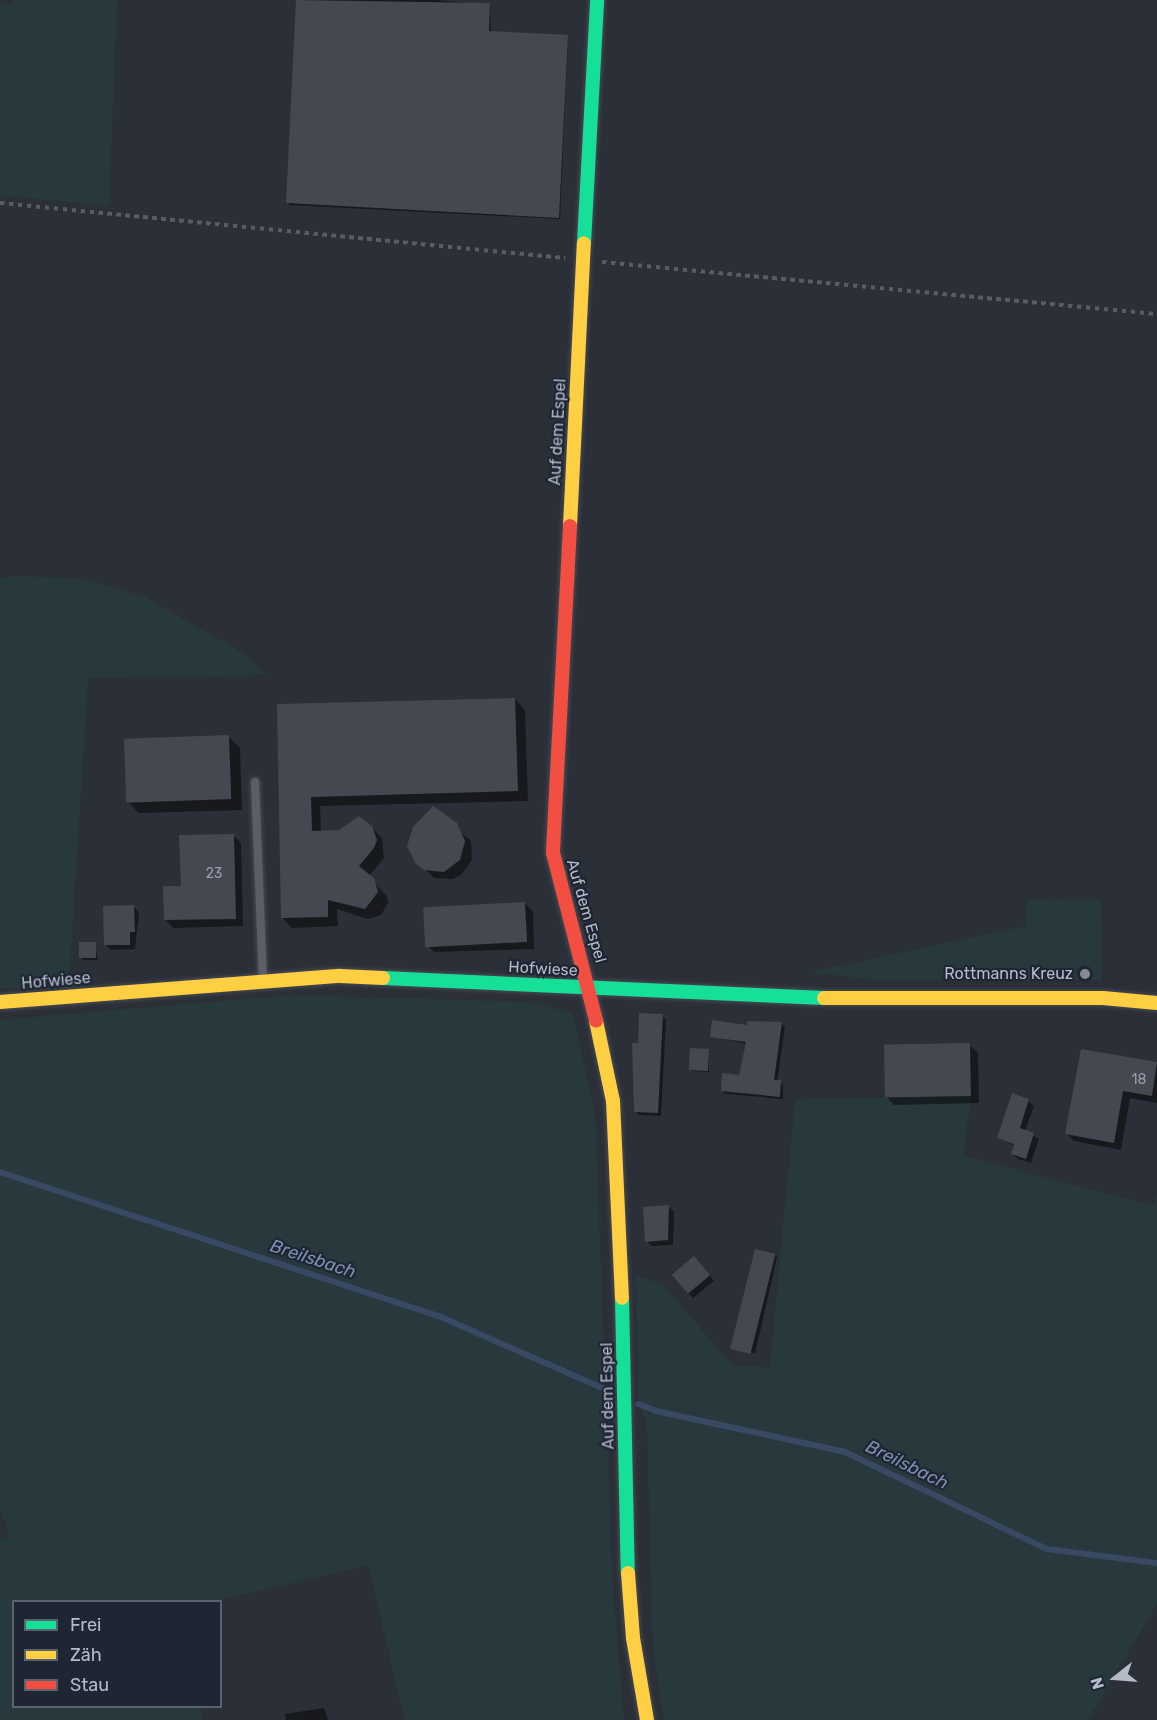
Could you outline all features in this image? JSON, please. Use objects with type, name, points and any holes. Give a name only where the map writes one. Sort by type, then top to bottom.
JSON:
[{"type":"street","name":"Auf dem Espel","points":[[597,0],[553,853],[589,988],[613,1101],[624,1335],[626,1541],[633,1638],[647,1720]]},
{"type":"street","name":"Hofwiese","points":[[0,1002],[263,980],[340,976],[864,1000],[1102,998],[1157,1003]]},
{"type":"lane","points":[[255,782],[263,980]]},
{"type":"shaded area","points":[[12,0],[117,0],[109,206],[0,195],[0,4],[11,5]]},
{"type":"shaded area","points":[[19,576],[86,579],[145,597],[246,655],[266,675],[88,678],[69,984],[0,989],[0,578]]},
{"type":"shaded area","points":[[1101,899],[1102,980],[877,980],[810,972],[1026,926],[1027,900]]},
{"type":"shaded area","points":[[292,995],[530,1002],[572,1013],[595,1112],[613,1591],[624,1720],[405,1720],[368,1565],[221,1600],[12,1600],[12,1708],[200,1708],[203,1720],[0,1720],[0,1540],[9,1537],[0,1506],[0,1020]]},
{"type":"shaded area","points":[[971,1096],[963,1156],[1155,1206],[1157,1194],[1157,1604],[1088,1720],[666,1720],[662,1712],[653,1646],[647,1425],[638,1398],[636,1275],[663,1285],[732,1365],[770,1368],[795,1099]]},
{"type":"building","points":[[296,0],[490,3],[489,31],[568,35],[559,218],[286,203]]},
{"type":"building","points":[[515,698],[518,791],[311,797],[312,831],[339,830],[359,816],[372,826],[377,840],[374,848],[359,866],[374,878],[378,892],[365,909],[328,900],[328,917],[281,918],[277,704]]},
{"type":"building","points":[[229,735],[231,799],[126,803],[124,739]]},
{"type":"building","points":[[433,806],[457,823],[465,841],[460,860],[444,872],[424,870],[416,864],[407,846],[413,827]]},
{"type":"building","points":[[234,834],[236,919],[164,920],[163,886],[181,886],[179,835]]},
{"type":"building","points":[[525,902],[527,942],[425,947],[423,907]]},
{"type":"building","points":[[134,905],[135,932],[130,932],[130,945],[104,945],[103,906]]},
{"type":"building","points":[[79,942],[96,942],[96,958],[79,958]]},
{"type":"building","points":[[639,1013],[663,1014],[658,1113],[634,1112],[632,1043],[638,1043]]},
{"type":"building","points":[[712,1020],[747,1025],[747,1021],[782,1022],[774,1080],[781,1080],[780,1097],[721,1091],[722,1073],[739,1075],[746,1042],[710,1037]]},
{"type":"building","points":[[970,1043],[971,1096],[885,1097],[884,1045]]},
{"type":"building","points":[[690,1048],[709,1049],[708,1071],[689,1070]]},
{"type":"building","points":[[1081,1049],[1157,1062],[1152,1096],[1123,1091],[1114,1143],[1065,1134]]},
{"type":"building","points":[[1012,1093],[1029,1099],[1020,1128],[1034,1133],[1026,1159],[1011,1154],[1014,1144],[997,1138]]},
{"type":"building","points":[[669,1205],[668,1240],[645,1242],[643,1207]]},
{"type":"building","points":[[755,1249],[775,1254],[750,1354],[730,1349]]},
{"type":"building","points":[[694,1256],[710,1275],[688,1294],[672,1275]]},
{"type":"waterway","name":"Breilsbach","points":[[0,1172],[441,1317],[611,1392]]},
{"type":"waterway","name":"Breilsbach","points":[[638,1404],[656,1411],[845,1452],[1047,1549],[1157,1563]]},
{"type":"traffic: fast","points":[[584,243],[597,0]]},
{"type":"traffic: fast","points":[[383,978],[824,998]]},
{"type":"traffic: fast","points":[[622,1298],[628,1573]]},
{"type":"traffic: slow","points":[[570,526],[584,243]]},
{"type":"traffic: slow","points":[[0,1002],[340,976],[383,978]]},
{"type":"traffic: slow","points":[[824,998],[1103,998],[1157,1003]]},
{"type":"traffic: slow","points":[[596,1021],[613,1101],[622,1298]]},
{"type":"traffic: slow","points":[[628,1573],[633,1638],[647,1720]]},
{"type":"traffic: jam","points":[[570,526],[553,853],[596,1021]]},
{"type":"place","name":"Rottmanns Kreuz","points":[[1085,974]]}]
